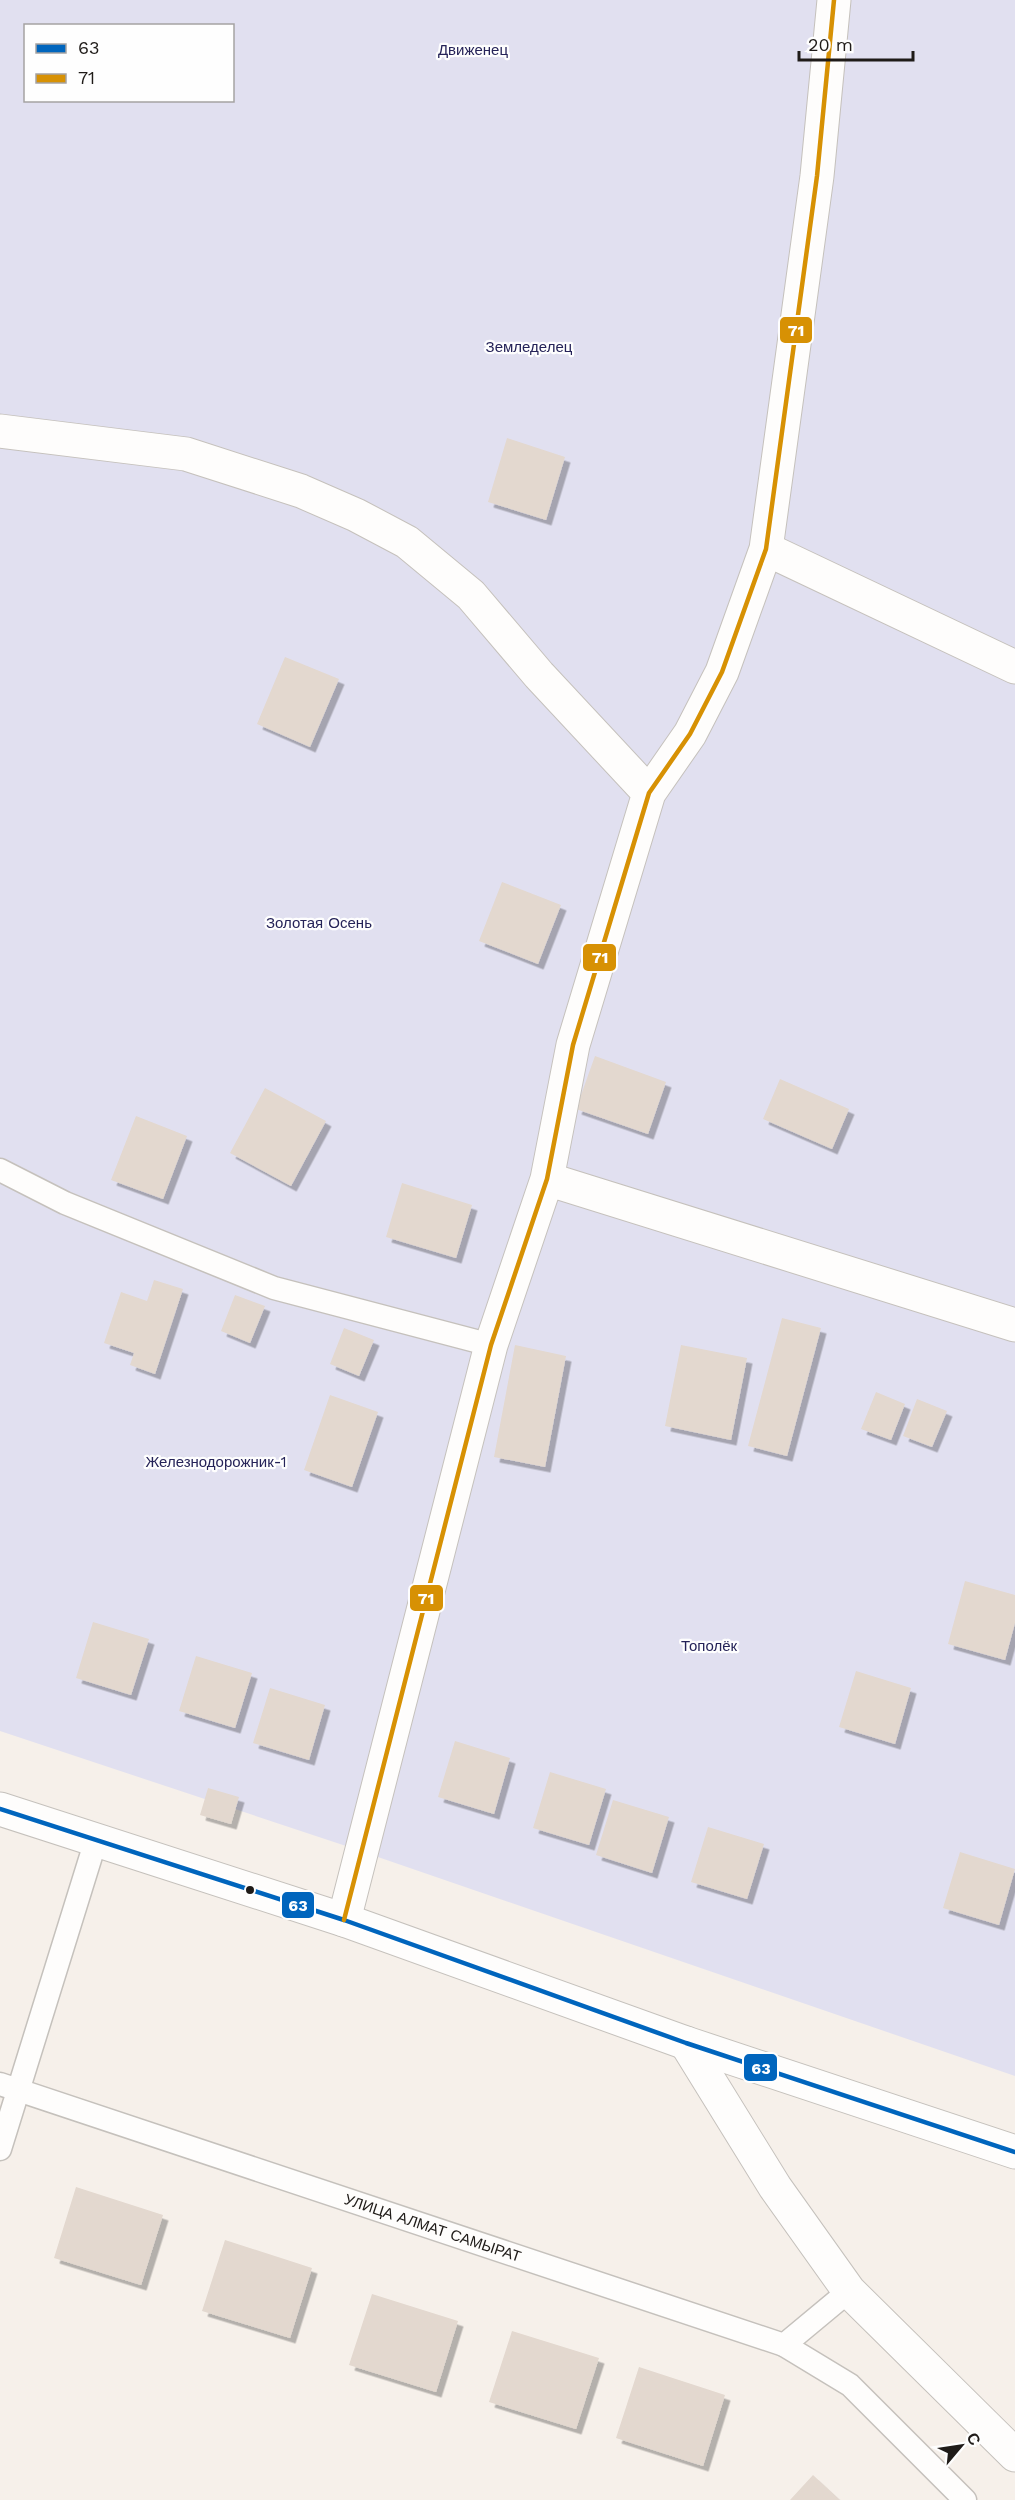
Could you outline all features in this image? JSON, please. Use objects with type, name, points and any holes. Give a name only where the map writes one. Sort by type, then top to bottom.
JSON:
[{"type":"street","points":[[344,1920],[491,1345],[547,1179],[573,1046],[650,793],[690,734],[722,672],[766,549],[818,176],[834,0]]},
{"type":"street","points":[[0,431],[186,454],[302,491],[356,515],[406,542],[471,595],[539,675],[650,793]]},
{"type":"street","points":[[766,549],[1015,667]]},
{"type":"street","points":[[547,1179],[1015,1325]]},
{"type":"street","points":[[0,1809],[344,1920],[686,2043],[1015,2152]]},
{"type":"street","points":[[686,2043],[775,2187],[849,2290],[1015,2455]]},
{"type":"lane","points":[[0,1170],[65,1203],[273,1288],[491,1345]]},
{"type":"lane","points":[[0,2149],[9,2087],[96,1840]]},
{"type":"lane","name":"УЛИЦА АЛМАТ САМЫРАТ","points":[[9,2087],[784,2345],[850,2385],[965,2500]]},
{"type":"lane","points":[[784,2345],[849,2290]]},
{"type":"green space","points":[[0,0],[1015,0],[1015,2076],[346,1846],[0,1731]]},
{"type":"building","points":[[507,438],[565,457],[546,520],[488,502]]},
{"type":"building","points":[[285,657],[339,679],[310,747],[257,724]]},
{"type":"building","points":[[502,882],[561,905],[538,964],[479,941]]},
{"type":"building","points":[[595,1056],[666,1082],[648,1134],[576,1109]]},
{"type":"building","points":[[780,1079],[849,1109],[832,1149],[763,1119]]},
{"type":"building","points":[[265,1088],[326,1121],[291,1186],[230,1153]]},
{"type":"building","points":[[136,1116],[187,1136],[163,1199],[111,1180]]},
{"type":"building","points":[[402,1183],[472,1205],[456,1258],[386,1237]]},
{"type":"building","points":[[154,1280],[183,1289],[155,1374],[130,1365],[134,1353],[104,1343],[121,1292],[147,1301]]},
{"type":"building","points":[[235,1295],[265,1306],[250,1343],[221,1331]]},
{"type":"building","points":[[782,1318],[821,1328],[787,1456],[748,1446]]},
{"type":"building","points":[[344,1328],[374,1340],[359,1376],[330,1364]]},
{"type":"building","points":[[515,1345],[566,1356],[545,1467],[494,1457]]},
{"type":"building","points":[[681,1345],[747,1358],[731,1440],[665,1426]]},
{"type":"building","points":[[876,1392],[905,1404],[891,1440],[861,1429]]},
{"type":"building","points":[[330,1395],[378,1412],[352,1487],[304,1470]]},
{"type":"building","points":[[917,1399],[947,1411],[932,1447],[903,1436]]},
{"type":"building","points":[[965,1581],[1015,1595],[1015,1623],[1005,1660],[948,1644]]},
{"type":"building","points":[[93,1622],[149,1639],[131,1695],[76,1678]]},
{"type":"building","points":[[196,1656],[252,1673],[235,1728],[179,1711]]},
{"type":"building","points":[[856,1671],[911,1688],[895,1744],[839,1727]]},
{"type":"building","points":[[270,1688],[325,1705],[309,1760],[253,1743]]},
{"type":"building","points":[[455,1741],[510,1758],[494,1814],[438,1797]]},
{"type":"building","points":[[550,1772],[606,1789],[589,1845],[533,1828]]},
{"type":"building","points":[[208,1788],[239,1797],[231,1824],[200,1815]]},
{"type":"building","points":[[613,1800],[669,1817],[652,1873],[596,1855]]},
{"type":"building","points":[[708,1827],[764,1844],[747,1899],[691,1882]]},
{"type":"building","points":[[960,1852],[1015,1869],[999,1925],[943,1908]]},
{"type":"building","points":[[76,2187],[163,2215],[141,2285],[54,2258]]},
{"type":"building","points":[[225,2240],[312,2268],[290,2338],[202,2311]]},
{"type":"building","points":[[372,2294],[458,2321],[436,2392],[349,2365]]},
{"type":"building","points":[[512,2331],[599,2358],[576,2429],[489,2402]]},
{"type":"building","points":[[639,2367],[725,2395],[703,2466],[616,2438]]},
{"type":"building","points":[[813,2475],[840,2500],[790,2500]]},
{"type":"transit line","name":"71","points":[[344,1920],[491,1345],[547,1179],[573,1045],[649,793],[690,734],[722,672],[766,549],[817,176],[834,0]]},
{"type":"transit line","name":"63","points":[[0,1809],[344,1920],[686,2043],[1015,2152]]},
{"type":"park label","name":"Движенец","points":[[473,50]]},
{"type":"park label","name":"Земледелец","points":[[529,347]]},
{"type":"park label","name":"Золотая Осень","points":[[319,923]]},
{"type":"park label","name":"Железнодорожник-1","points":[[216,1462]]},
{"type":"park label","name":"Тополёк","points":[[709,1646]]}]
